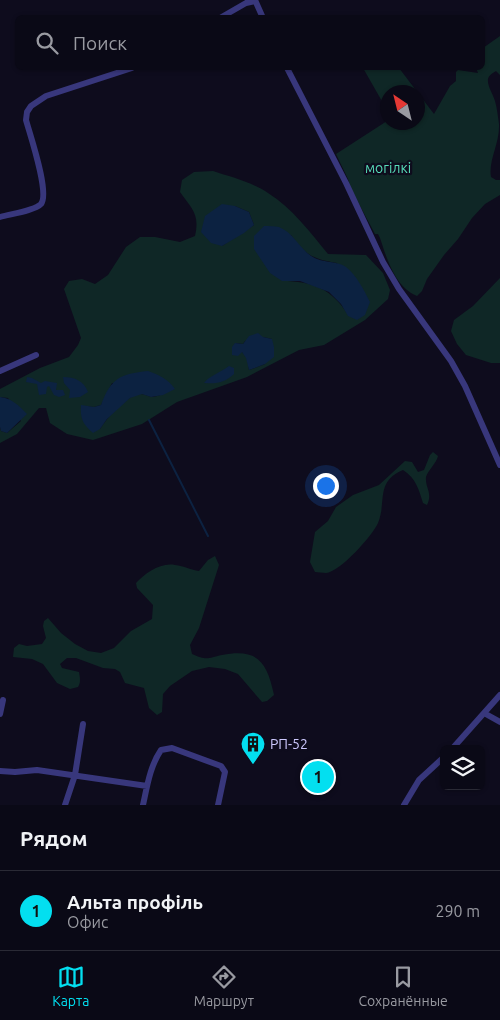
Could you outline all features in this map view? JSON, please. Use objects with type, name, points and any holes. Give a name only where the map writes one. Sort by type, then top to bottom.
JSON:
[{"type":"street","points":[[225,15],[255,0],[262,15]]},
{"type":"street","points":[[0,217],[34,208],[43,200],[42,180],[26,120],[27,112],[31,106],[46,96],[126,70]]},
{"type":"street","points":[[288,70],[346,183],[383,262],[399,290],[451,361],[466,386],[500,465]]},
{"type":"street","points":[[0,371],[36,355]]},
{"type":"street","points":[[456,745],[500,695]]},
{"type":"street","points":[[0,714],[4,700]]},
{"type":"street","points":[[484,713],[500,722]]},
{"type":"street","points":[[65,805],[75,775],[83,724]]},
{"type":"street","points":[[143,805],[157,757],[161,750],[172,748],[221,766],[225,772],[218,805]]},
{"type":"street","points":[[404,805],[418,780],[440,761]]},
{"type":"street","points":[[0,771],[37,770],[147,786]]},
{"type":"green space","name":"могілкі","points":[[500,36],[500,75],[496,71],[489,76],[488,82],[495,101],[499,124],[498,138],[491,165],[491,177],[500,180],[500,195],[485,204],[472,218],[427,279],[422,291],[417,296],[403,286],[393,272],[380,238],[378,234],[375,234],[350,187],[336,154],[380,126],[380,130],[425,130],[425,102],[434,114],[450,86],[456,81],[456,72],[458,70],[478,73],[477,70],[485,70],[485,47]]},
{"type":"green space","points":[[364,70],[400,70],[412,85],[380,85],[380,98]]},
{"type":"green space","points":[[213,171],[262,189],[293,213],[328,254],[366,255],[383,273],[390,290],[388,299],[365,320],[324,345],[299,350],[247,377],[177,402],[142,424],[93,440],[67,434],[50,423],[46,408],[39,408],[17,434],[0,443],[0,427],[1,431],[7,433],[21,421],[8,398],[0,397],[0,389],[40,368],[69,357],[81,338],[64,289],[69,281],[82,279],[95,284],[108,275],[126,247],[140,237],[155,237],[180,242],[195,236],[196,217],[180,192],[182,180],[194,172]],"holes":[[[235,206],[249,212],[254,225],[222,246]],[[291,235],[305,252],[316,258],[337,263],[349,316],[336,299],[321,288],[293,281],[282,281]],[[263,337],[272,339],[265,364],[249,370],[247,358],[235,343],[243,344],[245,341]],[[112,383],[174,389],[151,397],[141,394],[129,398],[100,429],[81,406],[94,407],[101,405]]]},
{"type":"green space","points":[[500,278],[500,363],[491,363],[466,355],[457,344],[451,331],[454,320],[473,306]]},
{"type":"green space","points":[[433,452],[438,456],[426,477],[429,494],[427,505],[423,503],[416,485],[407,473],[403,470],[394,475],[385,486],[381,515],[370,536],[347,560],[332,571],[326,573],[315,572],[310,562],[315,532],[328,521],[336,507],[353,495],[379,485],[405,461],[412,462],[418,472],[424,470]]},
{"type":"green space","points":[[215,556],[219,565],[199,628],[190,645],[192,654],[210,658],[234,653],[252,656],[259,660],[268,674],[274,695],[267,701],[262,702],[238,674],[225,669],[209,667],[192,671],[170,686],[163,694],[162,712],[157,715],[149,708],[144,688],[125,683],[120,672],[115,669],[103,668],[76,658],[67,658],[60,664],[62,668],[79,672],[80,678],[78,687],[70,689],[57,683],[43,664],[32,659],[13,657],[14,648],[19,644],[27,646],[42,644],[46,638],[43,626],[44,621],[48,618],[61,633],[88,651],[101,653],[114,648],[131,631],[152,619],[153,605],[137,588],[136,583],[140,579],[154,569],[164,565],[199,571],[208,560]]},
{"type":"water","points":[[222,204],[235,206],[249,212],[254,225],[222,246],[211,243],[201,232],[205,216]]},
{"type":"water","points":[[264,226],[274,226],[285,230],[311,256],[346,267],[357,279],[370,302],[365,315],[357,320],[348,316],[341,304],[329,292],[300,281],[282,281],[270,273],[254,249],[254,236]]},
{"type":"water","points":[[258,333],[263,337],[272,339],[274,357],[265,364],[249,370],[246,358],[242,352],[238,356],[232,355],[232,347],[235,343],[243,344],[249,336]]},
{"type":"water","points":[[229,366],[234,368],[234,374],[230,377],[220,382],[204,383],[209,378]]},
{"type":"water","points":[[148,371],[163,378],[175,389],[163,395],[151,397],[142,394],[130,398],[107,419],[100,429],[93,433],[82,418],[81,405],[94,407],[101,405],[109,389],[118,379],[130,374]]},
{"type":"water","points":[[27,377],[41,383],[45,381],[57,383],[56,390],[63,390],[65,395],[59,397],[54,395],[49,386],[47,387],[46,394],[39,395],[37,384],[26,382]]},
{"type":"water","points":[[63,377],[78,380],[88,392],[80,397],[69,398],[70,390],[64,383]]},
{"type":"water","points":[[0,397],[12,401],[27,414],[7,433],[1,431],[0,427]]},
{"type":"waterway","points":[[149,420],[208,536]]},
{"type":"place","name":"РП-52","points":[[253,765]]},
{"type":"place","name":"Альта профіль","points":[[318,777]]}]
